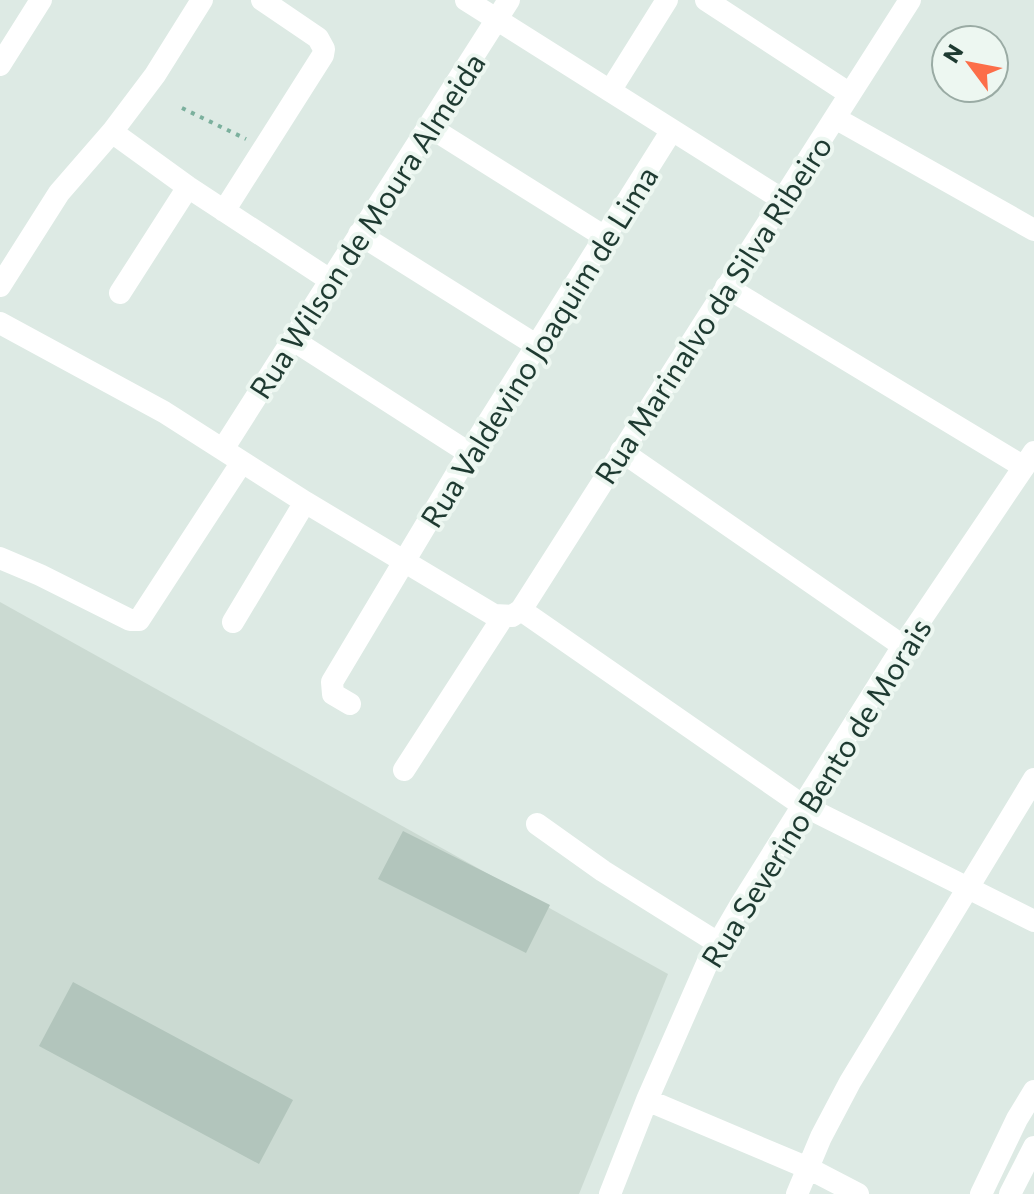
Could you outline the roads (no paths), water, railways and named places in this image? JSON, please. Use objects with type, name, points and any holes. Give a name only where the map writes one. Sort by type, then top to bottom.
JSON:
[{"type":"street","points":[[0,65],[41,0]]},
{"type":"street","points":[[0,286],[59,193],[112,132],[155,75],[202,0]]},
{"type":"street","points":[[224,211],[323,55],[324,49],[318,38],[262,0]]},
{"type":"street","points":[[466,0],[783,200]]},
{"type":"street","name":"Rua Wilson de Moura Almeida","points":[[223,449],[509,0]]},
{"type":"street","points":[[610,91],[667,0]]},
{"type":"street","points":[[706,0],[850,94]]},
{"type":"street","name":"Rua Marinalvo da Silva Ribeiro","points":[[404,770],[621,451],[910,0]]},
{"type":"street","points":[[835,118],[1034,230]]},
{"type":"street","points":[[428,126],[605,237]]},
{"type":"street","name":"Rua Valdevino Joaquim de Lima","points":[[350,704],[333,694],[332,682],[469,453],[672,130]]},
{"type":"street","points":[[112,132],[188,187],[330,280]]},
{"type":"street","points":[[120,293],[188,187]]},
{"type":"street","points":[[359,234],[536,345]]},
{"type":"street","points":[[726,287],[1029,459]]},
{"type":"street","points":[[0,323],[116,385],[494,615],[512,615],[802,805],[1034,921]]},
{"type":"street","points":[[293,340],[469,453]]},
{"type":"street","points":[[621,451],[903,646]]},
{"type":"street","name":"Rua Severino Bento de Morais","points":[[610,1194],[647,1100],[718,943],[903,646],[1029,459]]},
{"type":"street","points":[[0,558],[130,620],[139,620],[242,462]]},
{"type":"street","points":[[233,622],[305,502]]},
{"type":"street","points":[[797,1194],[821,1137],[850,1082],[1034,779]]},
{"type":"street","points":[[537,824],[603,871],[718,943]]},
{"type":"street","points":[[981,1194],[1034,1091]]},
{"type":"street","points":[[647,1100],[808,1168],[858,1194]]},
{"type":"street","points":[[1004,1146],[1032,1152],[1010,1194]]}]
